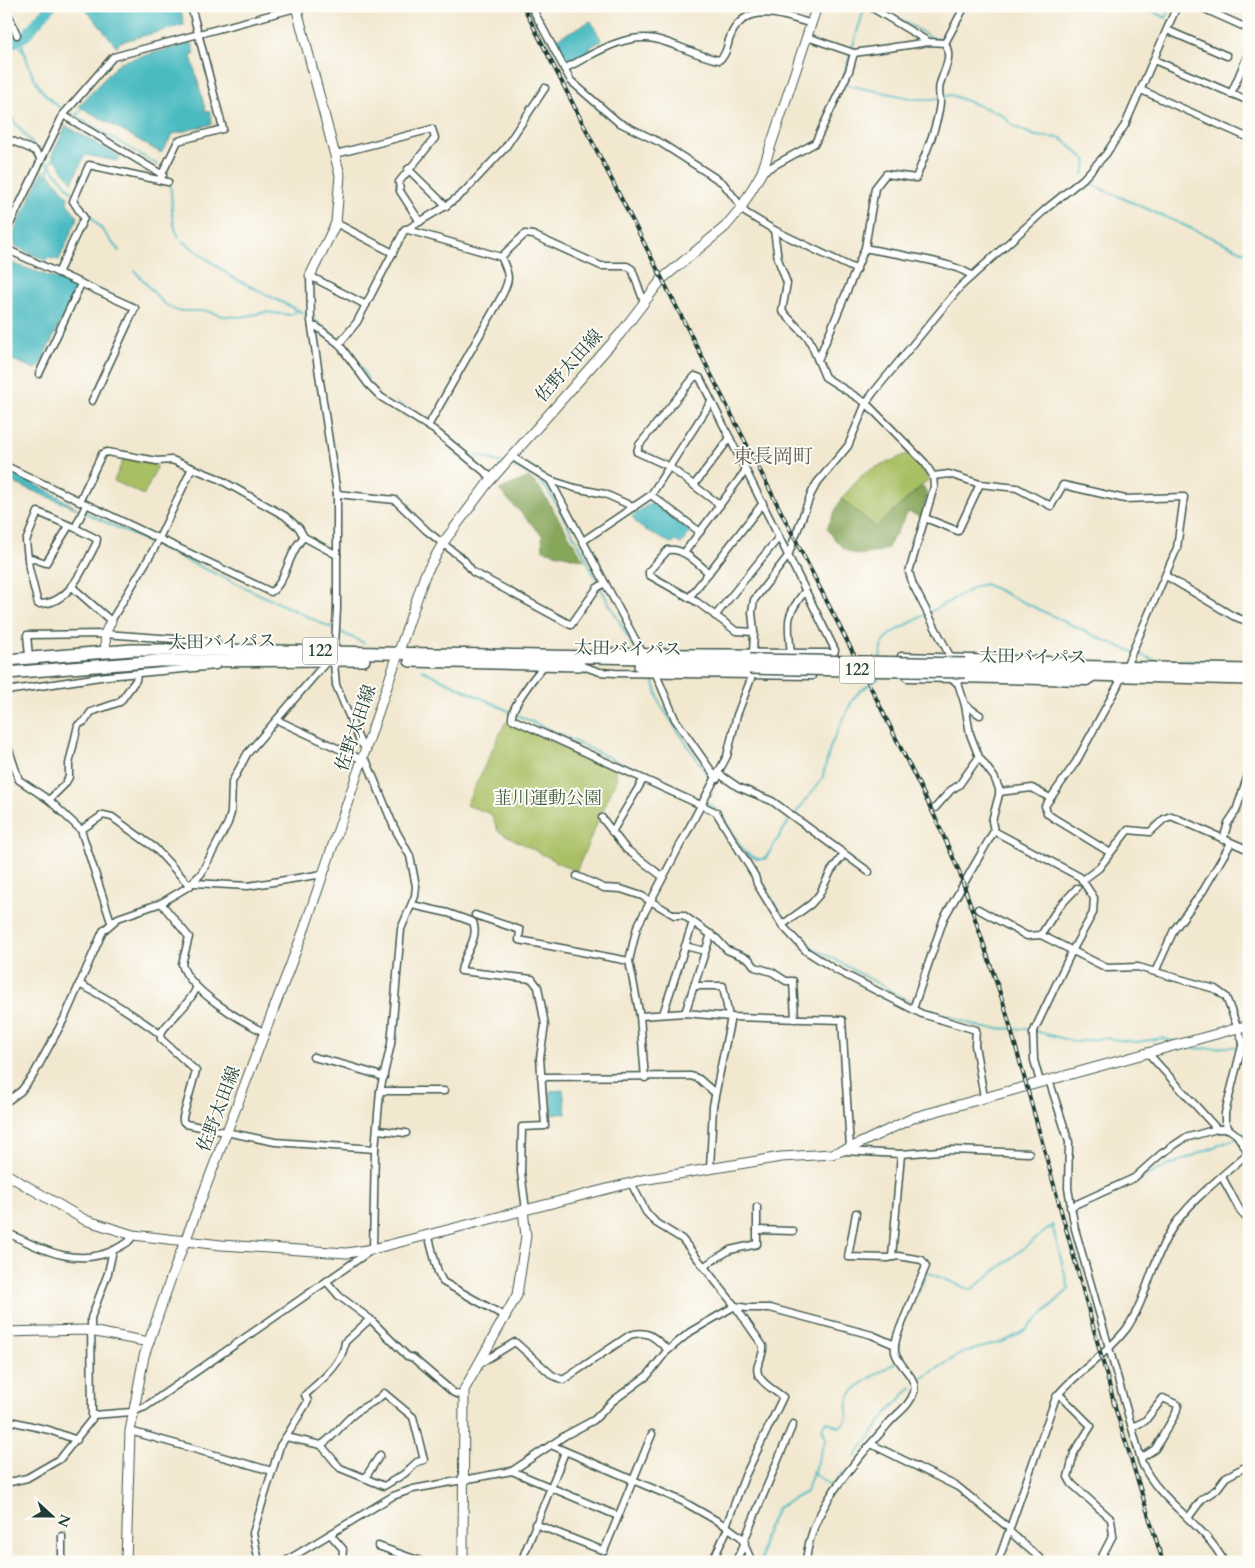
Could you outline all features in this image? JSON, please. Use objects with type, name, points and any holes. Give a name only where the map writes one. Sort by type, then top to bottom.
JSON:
[{"type":"highway","name":"太田バイパス","points":[[6,673],[218,654],[333,658],[510,655],[549,661]]},
{"type":"highway","name":"太田バイパス","points":[[6,660],[29,656],[106,663],[145,658],[158,661],[218,654]]},
{"type":"highway","name":"太田バイパス","points":[[398,657],[751,665],[959,675],[1249,670]]},
{"type":"highway","points":[[6,666],[106,663]]},
{"type":"highway","name":"太田バイパス","points":[[1124,672],[1249,679]]},
{"type":"street","points":[[161,172],[178,140],[223,129],[191,6]]},
{"type":"street","points":[[531,6],[571,81],[618,122],[661,143],[723,183],[741,208],[774,230],[857,270]]},
{"type":"street","name":"佐野太田線","points":[[126,1562],[130,1431],[132,1412],[148,1342],[266,1033],[365,754],[425,575],[443,543],[492,478],[620,334],[662,279],[725,227],[741,208],[762,172],[818,6]]},
{"type":"street","points":[[870,6],[929,42]]},
{"type":"street","points":[[945,43],[965,6]]},
{"type":"street","points":[[645,1078],[640,1016],[629,962],[637,928],[649,901],[718,776],[733,737],[751,665],[754,600],[788,556],[810,494],[848,446],[866,403],[960,287],[1047,208],[1083,179],[1106,154],[1125,125],[1177,6]]},
{"type":"street","points":[[1198,6],[1249,28]]},
{"type":"street","points":[[6,232],[63,115],[116,55],[296,7],[340,175],[336,223],[310,276],[312,327],[337,494],[333,658],[338,694],[362,746],[394,827],[410,856],[416,886],[412,905],[401,929],[391,1044],[380,1091],[375,1149],[373,1249]]},
{"type":"street","points":[[6,9],[17,35]]},
{"type":"street","points":[[564,69],[613,44],[638,38],[656,40],[719,60],[724,55],[732,30],[743,18],[757,11],[773,11],[812,24]]},
{"type":"street","points":[[1167,30],[1227,56]]},
{"type":"street","points":[[807,37],[851,52],[929,42],[945,43]]},
{"type":"street","points":[[818,360],[865,248],[875,188],[886,174],[916,178],[940,104],[940,84],[947,68],[949,50],[945,43]]},
{"type":"street","points":[[762,172],[815,143],[849,71],[851,52]]},
{"type":"street","points":[[1231,94],[1249,52]]},
{"type":"street","points":[[1154,60],[1249,102]]},
{"type":"street","points":[[339,344],[353,329],[405,229],[446,206],[464,192],[505,148],[545,88]]},
{"type":"street","points":[[1140,90],[1249,138]]},
{"type":"street","points":[[58,273],[84,218],[72,201],[89,165],[168,182],[161,172],[63,115]]},
{"type":"street","points":[[336,154],[432,129],[435,138],[408,169],[400,180],[399,187],[420,222]]},
{"type":"street","points":[[6,138],[35,151],[41,159]]},
{"type":"street","points":[[408,169],[446,206]]},
{"type":"street","points":[[336,223],[393,253]]},
{"type":"street","points":[[405,229],[501,257],[508,272],[509,283],[428,426]]},
{"type":"street","points":[[774,230],[778,259],[787,283],[782,310],[810,339],[825,377],[866,403],[925,463],[933,476],[934,487],[909,572],[927,614],[951,658],[957,660],[970,734],[979,757],[994,777],[999,792],[992,821],[994,831],[944,918],[914,1006]]},
{"type":"street","points":[[501,257],[525,234],[533,235],[601,266],[627,266],[632,269],[644,302]]},
{"type":"street","points":[[865,248],[948,264],[966,271],[972,276]]},
{"type":"street","points":[[6,249],[135,308],[92,401]]},
{"type":"street","points":[[310,276],[366,305]]},
{"type":"street","points":[[39,374],[81,284]]},
{"type":"street","points":[[312,327],[317,327],[339,344],[375,392],[428,426],[492,478]]},
{"type":"street","points":[[720,505],[668,466],[638,452],[639,445],[692,377],[698,376],[700,378],[835,650],[832,653],[791,654],[751,665],[656,674],[600,672],[580,661],[588,653],[642,652],[751,665],[812,676]]},
{"type":"street","points":[[583,541],[624,511],[634,507],[651,495],[659,486],[668,466],[711,402]]},
{"type":"street","points":[[694,484],[730,438]]},
{"type":"street","points":[[79,502],[102,454],[107,452],[156,461],[169,459],[238,489],[285,516],[298,528],[304,537],[337,555]]},
{"type":"street","points":[[511,456],[550,480],[604,494],[634,507]]},
{"type":"street","points":[[6,466],[85,506],[271,592],[279,581],[298,542],[304,537]]},
{"type":"street","points":[[106,663],[105,634],[159,539],[192,468]]},
{"type":"street","points":[[684,553],[746,470]]},
{"type":"street","points":[[933,476],[949,474],[980,484],[1017,488],[1051,506],[1063,485],[1125,499],[1184,498],[1177,548],[1124,672],[1076,762],[1045,806],[1047,813],[1109,852]]},
{"type":"street","points":[[550,480],[642,652]]},
{"type":"street","points":[[925,518],[958,531],[980,484]]},
{"type":"street","points":[[337,494],[395,500],[479,575],[571,625],[597,588],[606,583]]},
{"type":"street","points":[[651,495],[700,532]]},
{"type":"street","points":[[690,598],[763,504]]},
{"type":"street","points":[[28,557],[46,563],[80,517],[85,506]]},
{"type":"street","points":[[38,512],[72,527],[97,540],[96,544],[66,595],[60,599],[38,604],[26,541],[38,512]]},
{"type":"street","points":[[716,616],[779,537]]},
{"type":"street","points":[[709,572],[684,553],[668,550],[649,572],[649,575],[690,598],[736,631],[754,632]]},
{"type":"street","points":[[1166,576],[1233,616],[1249,622]]},
{"type":"street","points":[[72,586],[111,621]]},
{"type":"street","points":[[791,654],[788,620],[791,609],[805,590]]},
{"type":"street","points":[[6,691],[106,663],[138,674],[218,666],[216,642],[105,634],[27,635],[29,656]]},
{"type":"street","points":[[901,656],[1096,662],[1101,672]]},
{"type":"street","points":[[6,1102],[21,1091],[34,1074],[64,1019],[100,934],[111,922],[161,903],[192,884],[228,823],[231,813],[233,777],[247,754],[333,658]]},
{"type":"street","points":[[549,661],[513,712],[513,720],[702,806],[719,816],[785,923],[813,956],[914,1006],[976,1030],[975,1045],[984,1097]]},
{"type":"street","points":[[49,800],[65,784],[69,777],[69,764],[78,725],[86,721],[91,712],[120,702],[136,680],[138,674]]},
{"type":"street","points":[[656,674],[675,719],[718,776],[738,787],[772,801],[868,872]]},
{"type":"street","points":[[907,678],[959,675]]},
{"type":"street","points":[[965,705],[980,715]]},
{"type":"street","points":[[277,720],[365,754]]},
{"type":"street","points":[[6,741],[19,780],[49,800],[81,830],[111,922]]},
{"type":"street","points":[[935,808],[951,790],[960,785],[979,757]]},
{"type":"street","points":[[1223,840],[1228,824],[1236,811],[1249,772]]},
{"type":"street","points":[[612,832],[643,780]]},
{"type":"street","points":[[999,792],[1032,788],[1050,798]]},
{"type":"street","points":[[81,830],[103,815],[112,817],[155,848],[192,884],[248,886],[323,874]]},
{"type":"street","points":[[1083,880],[1099,868],[1109,852],[1128,830],[1150,832],[1164,819],[1171,816],[1249,850]]},
{"type":"street","points":[[602,818],[626,849],[663,877]]},
{"type":"street","points":[[994,831],[1083,880],[1094,898],[1094,913],[1072,951],[1034,1030],[1034,1060],[1045,1081],[1069,1142],[1070,1207],[1109,1351],[1148,1478],[1213,1544],[1224,1562]]},
{"type":"street","points":[[1155,972],[1174,930],[1203,891],[1231,843]]},
{"type":"street","points":[[785,923],[819,894],[831,871],[844,854]]},
{"type":"street","points":[[577,876],[604,888],[621,889],[649,901],[674,915],[683,915],[711,934],[728,950],[743,955],[755,967],[772,972],[786,981],[793,981],[795,1020]]},
{"type":"street","points":[[1041,935],[1058,908],[1076,888]]},
{"type":"street","points":[[161,903],[189,937],[182,964],[186,975],[196,987],[242,1022],[266,1033]]},
{"type":"street","points":[[412,905],[448,913],[473,922],[475,928],[474,937],[462,963],[462,971],[519,976],[532,979],[536,983],[545,1025],[540,1058],[545,1126],[522,1127],[520,1172],[526,1236],[517,1295],[476,1366],[463,1396],[463,1562]]},
{"type":"street","points":[[978,909],[1028,936],[1041,935],[1107,968],[1128,966],[1155,972],[1205,986],[1226,997],[1244,1045],[1225,1113],[1225,1122],[1229,1129],[1237,1135],[1248,1152],[1190,1207],[1171,1229],[1132,1318],[1109,1351],[1059,1394],[1047,1418],[998,1562]]},
{"type":"street","points":[[475,915],[520,930],[519,940],[629,962]]},
{"type":"street","points":[[662,1014],[693,922]]},
{"type":"street","points":[[685,1013],[711,934]]},
{"type":"street","points":[[685,946],[706,951]]},
{"type":"street","points":[[79,984],[112,1000],[160,1034]]},
{"type":"street","points":[[694,986],[723,986],[730,1017],[716,1093],[710,1169]]},
{"type":"street","points":[[196,987],[192,998],[160,1034],[161,1040],[196,1071],[187,1099],[183,1121],[227,1134],[275,1142],[375,1149]]},
{"type":"street","points":[[640,1016],[685,1013],[795,1020],[842,1020],[847,1150]]},
{"type":"street","points":[[6,1174],[86,1220],[133,1235],[185,1241],[347,1253],[373,1249],[631,1183],[781,1157],[847,1150],[915,1117],[1249,1025]]},
{"type":"street","points":[[1147,1052],[1217,1129]]},
{"type":"street","points":[[314,1057],[337,1065],[351,1065],[384,1077]]},
{"type":"street","points":[[541,1077],[645,1078],[691,1076],[699,1079],[716,1093]]},
{"type":"street","points":[[380,1091],[444,1092]]},
{"type":"street","points":[[1070,1207],[1134,1178],[1161,1154],[1186,1138],[1217,1129],[1229,1129]]},
{"type":"street","points":[[377,1130],[406,1133]]},
{"type":"street","points":[[847,1150],[854,1153],[901,1154],[952,1150],[1029,1153]]},
{"type":"street","points":[[892,1257],[901,1154]]},
{"type":"street","points":[[1222,1177],[1249,1221]]},
{"type":"street","points":[[631,1183],[646,1212],[656,1223],[678,1235],[735,1306],[763,1346],[764,1352],[757,1367],[759,1378],[783,1397],[744,1476],[727,1527],[712,1562]]},
{"type":"street","points":[[704,1266],[730,1250],[757,1244],[757,1207]]},
{"type":"street","points":[[806,1562],[807,1546],[818,1518],[838,1486],[870,1444],[895,1416],[907,1406],[914,1391],[914,1382],[895,1353],[895,1345],[898,1333],[926,1266],[922,1260],[898,1256],[848,1257],[856,1213]]},
{"type":"street","points":[[757,1230],[793,1231]]},
{"type":"street","points":[[6,1232],[40,1249],[76,1257],[102,1255],[128,1244],[133,1235]]},
{"type":"street","points":[[428,1234],[438,1272],[443,1282],[506,1317]]},
{"type":"street","points":[[93,1416],[132,1412],[145,1407],[373,1249]]},
{"type":"street","points":[[6,1483],[19,1482],[60,1459],[77,1440],[93,1416],[92,1310],[108,1273],[113,1250]]},
{"type":"street","points":[[327,1282],[339,1296],[370,1319],[407,1356],[413,1358],[454,1393],[463,1396]]},
{"type":"street","points":[[284,1562],[392,1496],[413,1489],[512,1472],[594,1420],[614,1400],[648,1375],[668,1350],[690,1332],[735,1306],[770,1308],[872,1335],[895,1345]]},
{"type":"street","points":[[259,1562],[253,1533],[280,1446],[308,1401],[305,1395],[344,1354],[345,1342],[370,1319]]},
{"type":"street","points":[[6,1332],[91,1330],[148,1342]]},
{"type":"street","points":[[476,1366],[515,1342],[552,1375],[563,1380],[630,1335],[648,1333],[668,1350]]},
{"type":"street","points":[[286,1437],[321,1445],[340,1468],[384,1486],[404,1474],[417,1462],[424,1460],[413,1417],[384,1393],[378,1400],[357,1411],[330,1440],[321,1445]]},
{"type":"street","points":[[1059,1394],[1091,1426],[1074,1452],[1068,1477],[1072,1484],[1111,1519],[1113,1535],[1099,1562]]},
{"type":"street","points":[[1132,1427],[1145,1421],[1163,1398],[1178,1405],[1176,1413],[1155,1449],[1141,1458]]},
{"type":"street","points":[[6,1420],[49,1430],[77,1440]]},
{"type":"street","points":[[735,1562],[793,1424]]},
{"type":"street","points":[[130,1431],[272,1471]]},
{"type":"street","points":[[535,1524],[604,1551],[652,1434]]},
{"type":"street","points":[[870,1444],[963,1490],[1044,1562]]},
{"type":"street","points":[[552,1445],[682,1501],[727,1527],[744,1542],[752,1562]]},
{"type":"street","points":[[521,1562],[565,1452]]},
{"type":"street","points":[[366,1478],[380,1455]]},
{"type":"street","points":[[1188,1518],[1202,1499],[1217,1488],[1226,1477],[1249,1465]]},
{"type":"street","points":[[512,1472],[618,1516]]},
{"type":"street","points":[[387,1484],[392,1496]]},
{"type":"street","points":[[330,1534],[343,1549],[342,1562]]},
{"type":"street","points":[[62,1536],[62,1562]]},
{"type":"street","points":[[378,1546],[409,1559],[423,1562]]},
{"type":"green space","points":[[909,453],[929,479],[876,527],[841,499],[865,472]]},
{"type":"green space","points":[[124,458],[155,464],[157,467],[144,495],[114,481]]},
{"type":"green space","points":[[529,477],[539,487],[584,560],[543,550],[542,535],[499,490]]},
{"type":"green space","points":[[921,487],[924,487],[927,495],[922,517],[908,512],[887,549],[867,554],[852,553],[845,550],[839,544],[827,528],[841,499],[876,527]]},
{"type":"green space","name":"韮川運動公園","points":[[509,722],[615,770],[617,778],[576,872],[498,831],[491,814],[466,805],[505,723]]},
{"type":"water","points":[[83,6],[180,6],[184,25],[120,42],[117,47]]},
{"type":"water","points":[[591,21],[602,41],[590,47],[592,51],[569,63],[565,61],[554,40]]},
{"type":"water","points":[[192,43],[195,54],[191,56],[206,112],[210,111],[212,124],[173,134],[161,153],[79,106],[120,62]]},
{"type":"water","points":[[66,126],[119,156],[120,159],[117,161],[85,155],[72,182],[52,155]]},
{"type":"water","points":[[44,169],[44,176],[46,178],[49,173],[68,197],[67,203],[78,217],[59,260],[49,258],[46,261],[15,246],[15,241],[10,240]]},
{"type":"water","points":[[9,262],[74,285],[76,289],[39,367],[35,369],[13,360],[6,374],[6,263]]},
{"type":"water","points":[[6,470],[49,491],[80,510],[6,480]]},
{"type":"water","points":[[650,503],[655,503],[691,532],[681,544],[675,541],[673,544],[637,524],[632,516]]},
{"type":"water","points":[[563,1090],[566,1113],[553,1115],[550,1091]]},
{"type":"waterway","points":[[10,6],[33,76],[49,99],[62,109]]},
{"type":"waterway","points":[[6,46],[25,36],[51,6]]},
{"type":"waterway","points":[[844,75],[865,6]]},
{"type":"waterway","points":[[878,6],[934,39],[946,37]]},
{"type":"waterway","points":[[1143,6],[1166,18],[1171,6]]},
{"type":"waterway","points":[[15,40],[26,55]]},
{"type":"waterway","points":[[847,85],[915,99],[934,99],[951,95],[1001,114],[1013,126],[1036,136],[1061,138],[1087,161],[1083,175]]},
{"type":"waterway","points":[[74,119],[83,107]]},
{"type":"waterway","points":[[6,112],[37,149]]},
{"type":"waterway","points":[[70,113],[158,165]]},
{"type":"waterway","points":[[44,179],[54,156]]},
{"type":"waterway","points":[[46,161],[72,192]]},
{"type":"waterway","points":[[165,172],[169,179],[173,220],[179,237]]},
{"type":"waterway","points":[[1086,182],[1249,254]]},
{"type":"waterway","points":[[78,200],[119,251]]},
{"type":"waterway","points":[[183,241],[230,276],[309,316]]},
{"type":"waterway","points":[[135,271],[163,303],[177,311],[207,311],[223,316],[242,317],[266,312],[290,315],[299,310]]},
{"type":"waterway","points":[[313,319],[338,340]]},
{"type":"waterway","points":[[343,345],[358,362],[368,379]]},
{"type":"waterway","points":[[397,403],[427,421],[452,441]]},
{"type":"waterway","points":[[465,452],[502,463]]},
{"type":"waterway","points":[[508,465],[534,476],[548,490],[583,552],[599,585]]},
{"type":"waterway","points":[[84,512],[152,544]]},
{"type":"waterway","points":[[158,547],[364,643]]},
{"type":"waterway","points":[[880,658],[883,643],[892,633],[977,586],[985,584],[1106,641],[1157,661],[1245,662]]},
{"type":"waterway","points":[[601,589],[634,648]]},
{"type":"waterway","points":[[422,670],[511,712]]},
{"type":"waterway","points":[[794,815],[822,779],[831,745],[853,699],[860,691],[878,679],[878,675]]},
{"type":"waterway","points":[[653,679],[660,704],[709,777]]},
{"type":"waterway","points":[[515,714],[701,800]]},
{"type":"waterway","points":[[705,802],[716,809]]},
{"type":"waterway","points":[[720,812],[788,925],[812,947],[913,1003]]},
{"type":"waterway","points":[[746,853],[757,859],[765,859],[791,818]]},
{"type":"waterway","points":[[917,1005],[983,1028],[1027,1029],[1076,1042],[1103,1038],[1137,1042],[1163,1038],[1175,1042]]},
{"type":"waterway","points":[[1184,1046],[1200,1049],[1249,1048]]},
{"type":"waterway","points":[[1240,1135],[1249,1130]]},
{"type":"waterway","points":[[1074,1209],[1165,1167],[1237,1138]]},
{"type":"waterway","points":[[916,1382],[962,1353],[1005,1341],[1026,1330],[1069,1289],[1052,1225]]},
{"type":"waterway","points":[[917,1295],[927,1272],[971,1290],[1053,1225]]},
{"type":"waterway","points":[[898,1343],[901,1360]]},
{"type":"waterway","points":[[761,1562],[764,1537],[777,1508],[806,1492],[826,1438],[823,1429],[824,1423],[826,1421],[839,1427],[843,1424],[847,1418],[848,1401],[853,1392],[897,1362]]},
{"type":"waterway","points":[[855,1457],[888,1412],[912,1387]]},
{"type":"waterway","points":[[812,1472],[831,1487],[843,1473]]},
{"type":"railway","points":[[523,6],[872,690],[935,817],[959,871],[1005,1008],[1115,1406]]},
{"type":"railway","points":[[1113,1401],[1163,1562]]},
{"type":"district","name":"東長岡町","points":[[773,456]]}]
